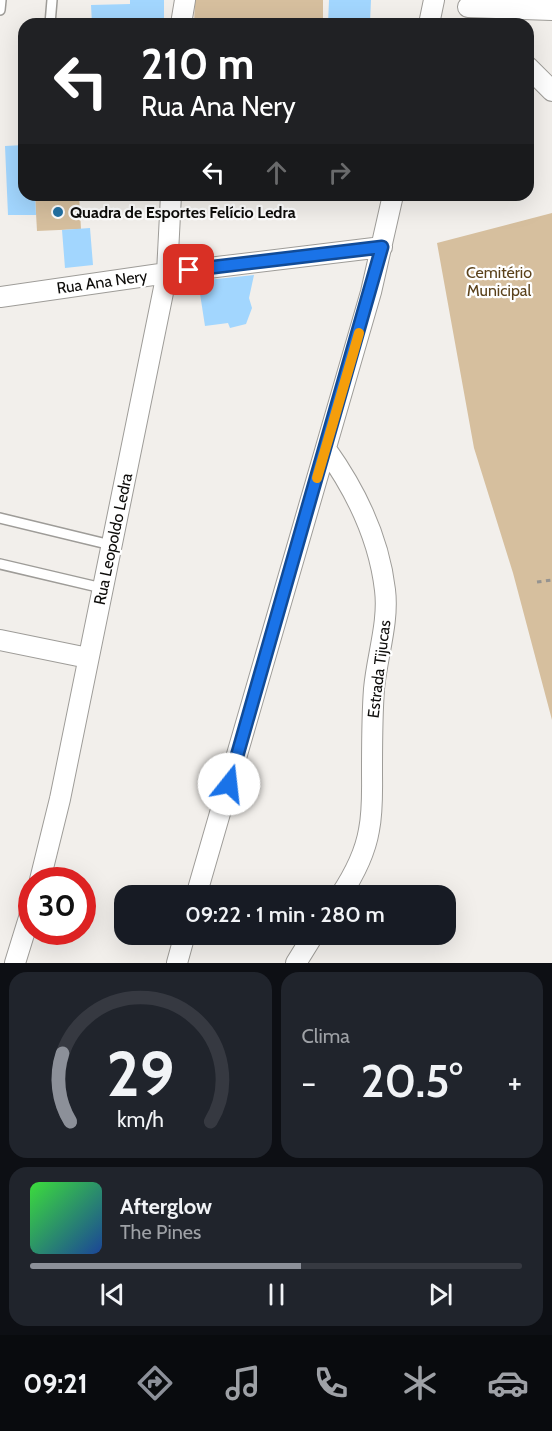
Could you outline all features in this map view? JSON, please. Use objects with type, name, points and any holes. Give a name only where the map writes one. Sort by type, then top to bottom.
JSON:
[{"type":"street","points":[[183,18],[185,0]]},
{"type":"street","points":[[430,18],[434,0]]},
{"type":"street","points":[[464,3],[552,10]]},
{"type":"street","points":[[464,3],[479,18]]},
{"type":"street","points":[[534,73],[552,92]]},
{"type":"street","name":"Rua Leopoldo Ledra","points":[[43,867],[58,808],[167,273],[171,201]]},
{"type":"street","points":[[199,885],[326,449],[382,247],[392,201]]},
{"type":"street","name":"Rua Ana Nery","points":[[0,297],[167,273],[382,247]]},
{"type":"street","name":"Estrada Tijucas","points":[[326,449],[342,472],[366,519],[381,565],[386,592],[374,687],[372,801],[369,830],[361,860],[346,885]]},
{"type":"street","points":[[0,640],[88,658]]},
{"type":"street","points":[[15,963],[21,945]]},
{"type":"street","points":[[177,963],[182,945]]},
{"type":"street","points":[[296,963],[307,945]]},
{"type":"lane","points":[[0,10],[1,0]]},
{"type":"lane","points":[[50,18],[52,0]]},
{"type":"lane","points":[[0,518],[111,545]]},
{"type":"lane","points":[[0,564],[102,588]]},
{"type":"path","points":[[537,582],[552,580]]},
{"type":"green space","points":[[195,0],[323,0],[323,18],[194,18]]},
{"type":"green space","name":"Quadra de Esportes Felício Ledra","points":[[35,201],[79,201],[81,229],[37,231]]},
{"type":"green space","name":"Cemitério Municipal","points":[[552,213],[552,720],[513,573],[474,448],[437,243]]},
{"type":"building","points":[[130,0],[164,0],[164,18],[92,18],[91,5],[130,4]]},
{"type":"building","points":[[329,0],[371,0],[370,18],[328,18]]},
{"type":"building","points":[[18,145],[18,201],[35,201],[36,215],[8,215],[5,146]]},
{"type":"building","points":[[90,228],[93,265],[65,268],[62,230]]},
{"type":"building","points":[[254,275],[249,298],[252,308],[246,324],[230,328],[228,323],[205,326],[198,281]]},
{"type":"slow traffic","points":[[317,478],[359,333]]},
{"type":"place","name":"Quadra de Esportes Felício Ledra","points":[[58,212]]},
{"type":"route","points":[[189,270],[382,247],[229,784]]}]
